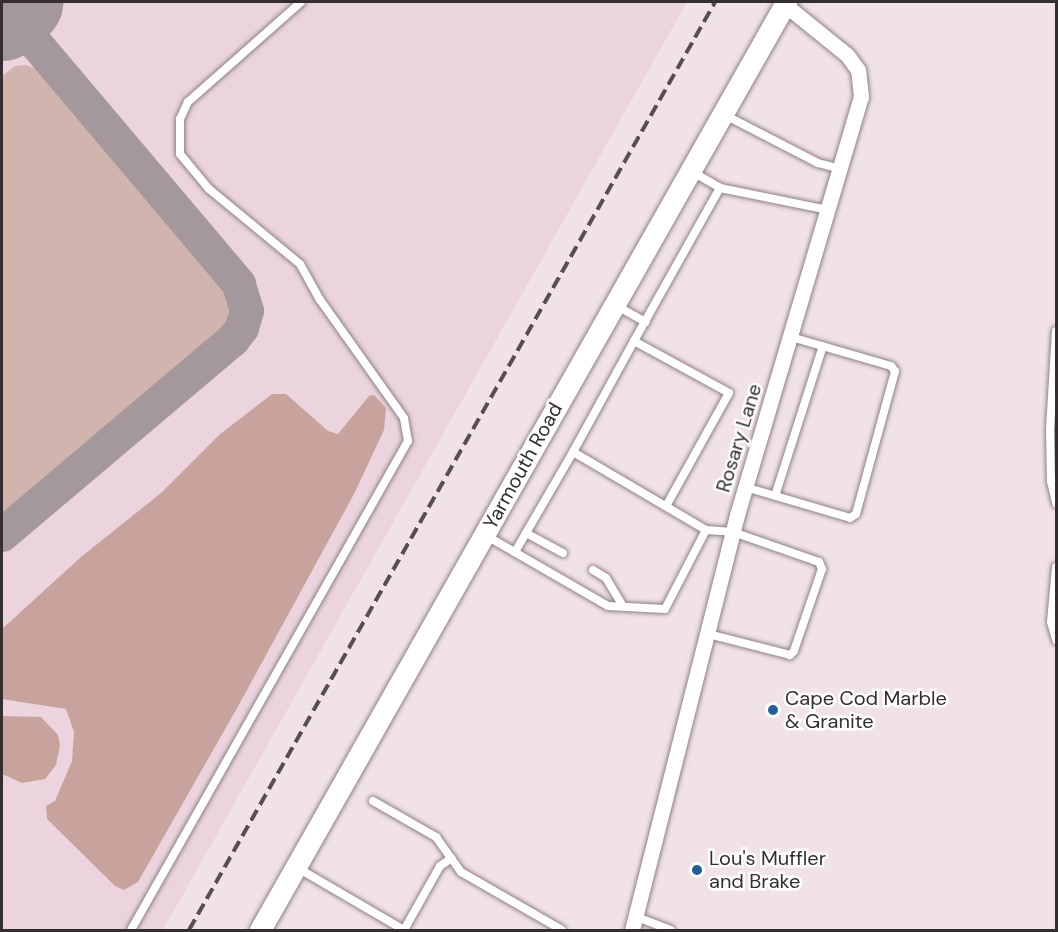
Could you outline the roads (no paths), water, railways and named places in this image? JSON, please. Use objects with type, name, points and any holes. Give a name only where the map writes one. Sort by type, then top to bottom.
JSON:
[{"type":"main road","name":"Yarmouth Road","points":[[260,930],[785,3]]},
{"type":"street","name":"Rosary Lane","points":[[634,924],[733,532],[842,169],[861,97],[858,70],[811,22],[785,3]]},
{"type":"lane","points":[[131,930],[408,441],[404,418],[320,300],[300,264],[209,189],[180,154],[180,119],[188,102],[301,2]]},
{"type":"lane","points":[[722,113],[818,164],[842,169]]},
{"type":"lane","points":[[690,171],[720,188],[829,211]]},
{"type":"lane","points":[[515,552],[720,188]]},
{"type":"lane","points":[[614,305],[646,322]]},
{"type":"lane","points":[[1056,331],[1050,429],[1051,481],[1056,503]]},
{"type":"lane","points":[[746,488],[850,518],[856,514],[895,371],[891,366],[791,337]]},
{"type":"lane","points":[[634,341],[729,393],[666,506]]},
{"type":"lane","points":[[775,496],[822,346]]},
{"type":"lane","points":[[573,452],[706,530],[733,532],[819,562],[822,569],[790,655],[708,634]]},
{"type":"lane","points":[[484,535],[608,606],[665,609],[706,530]]},
{"type":"lane","points":[[526,533],[563,553]]},
{"type":"lane","points":[[1056,567],[1051,622],[1056,639]]},
{"type":"lane","points":[[592,570],[606,578],[623,606]]},
{"type":"lane","points":[[374,801],[436,837],[461,872],[562,930]]},
{"type":"lane","points":[[296,867],[404,930],[440,867],[452,858]]},
{"type":"lane","points":[[634,924],[671,930]]},
{"type":"railway","points":[[189,930],[715,2]]},
{"type":"place","name":"Cape Cod Marble & Granite","points":[[773,710]]},
{"type":"place","name":"Lou's Muffler and Brake","points":[[697,870]]}]
